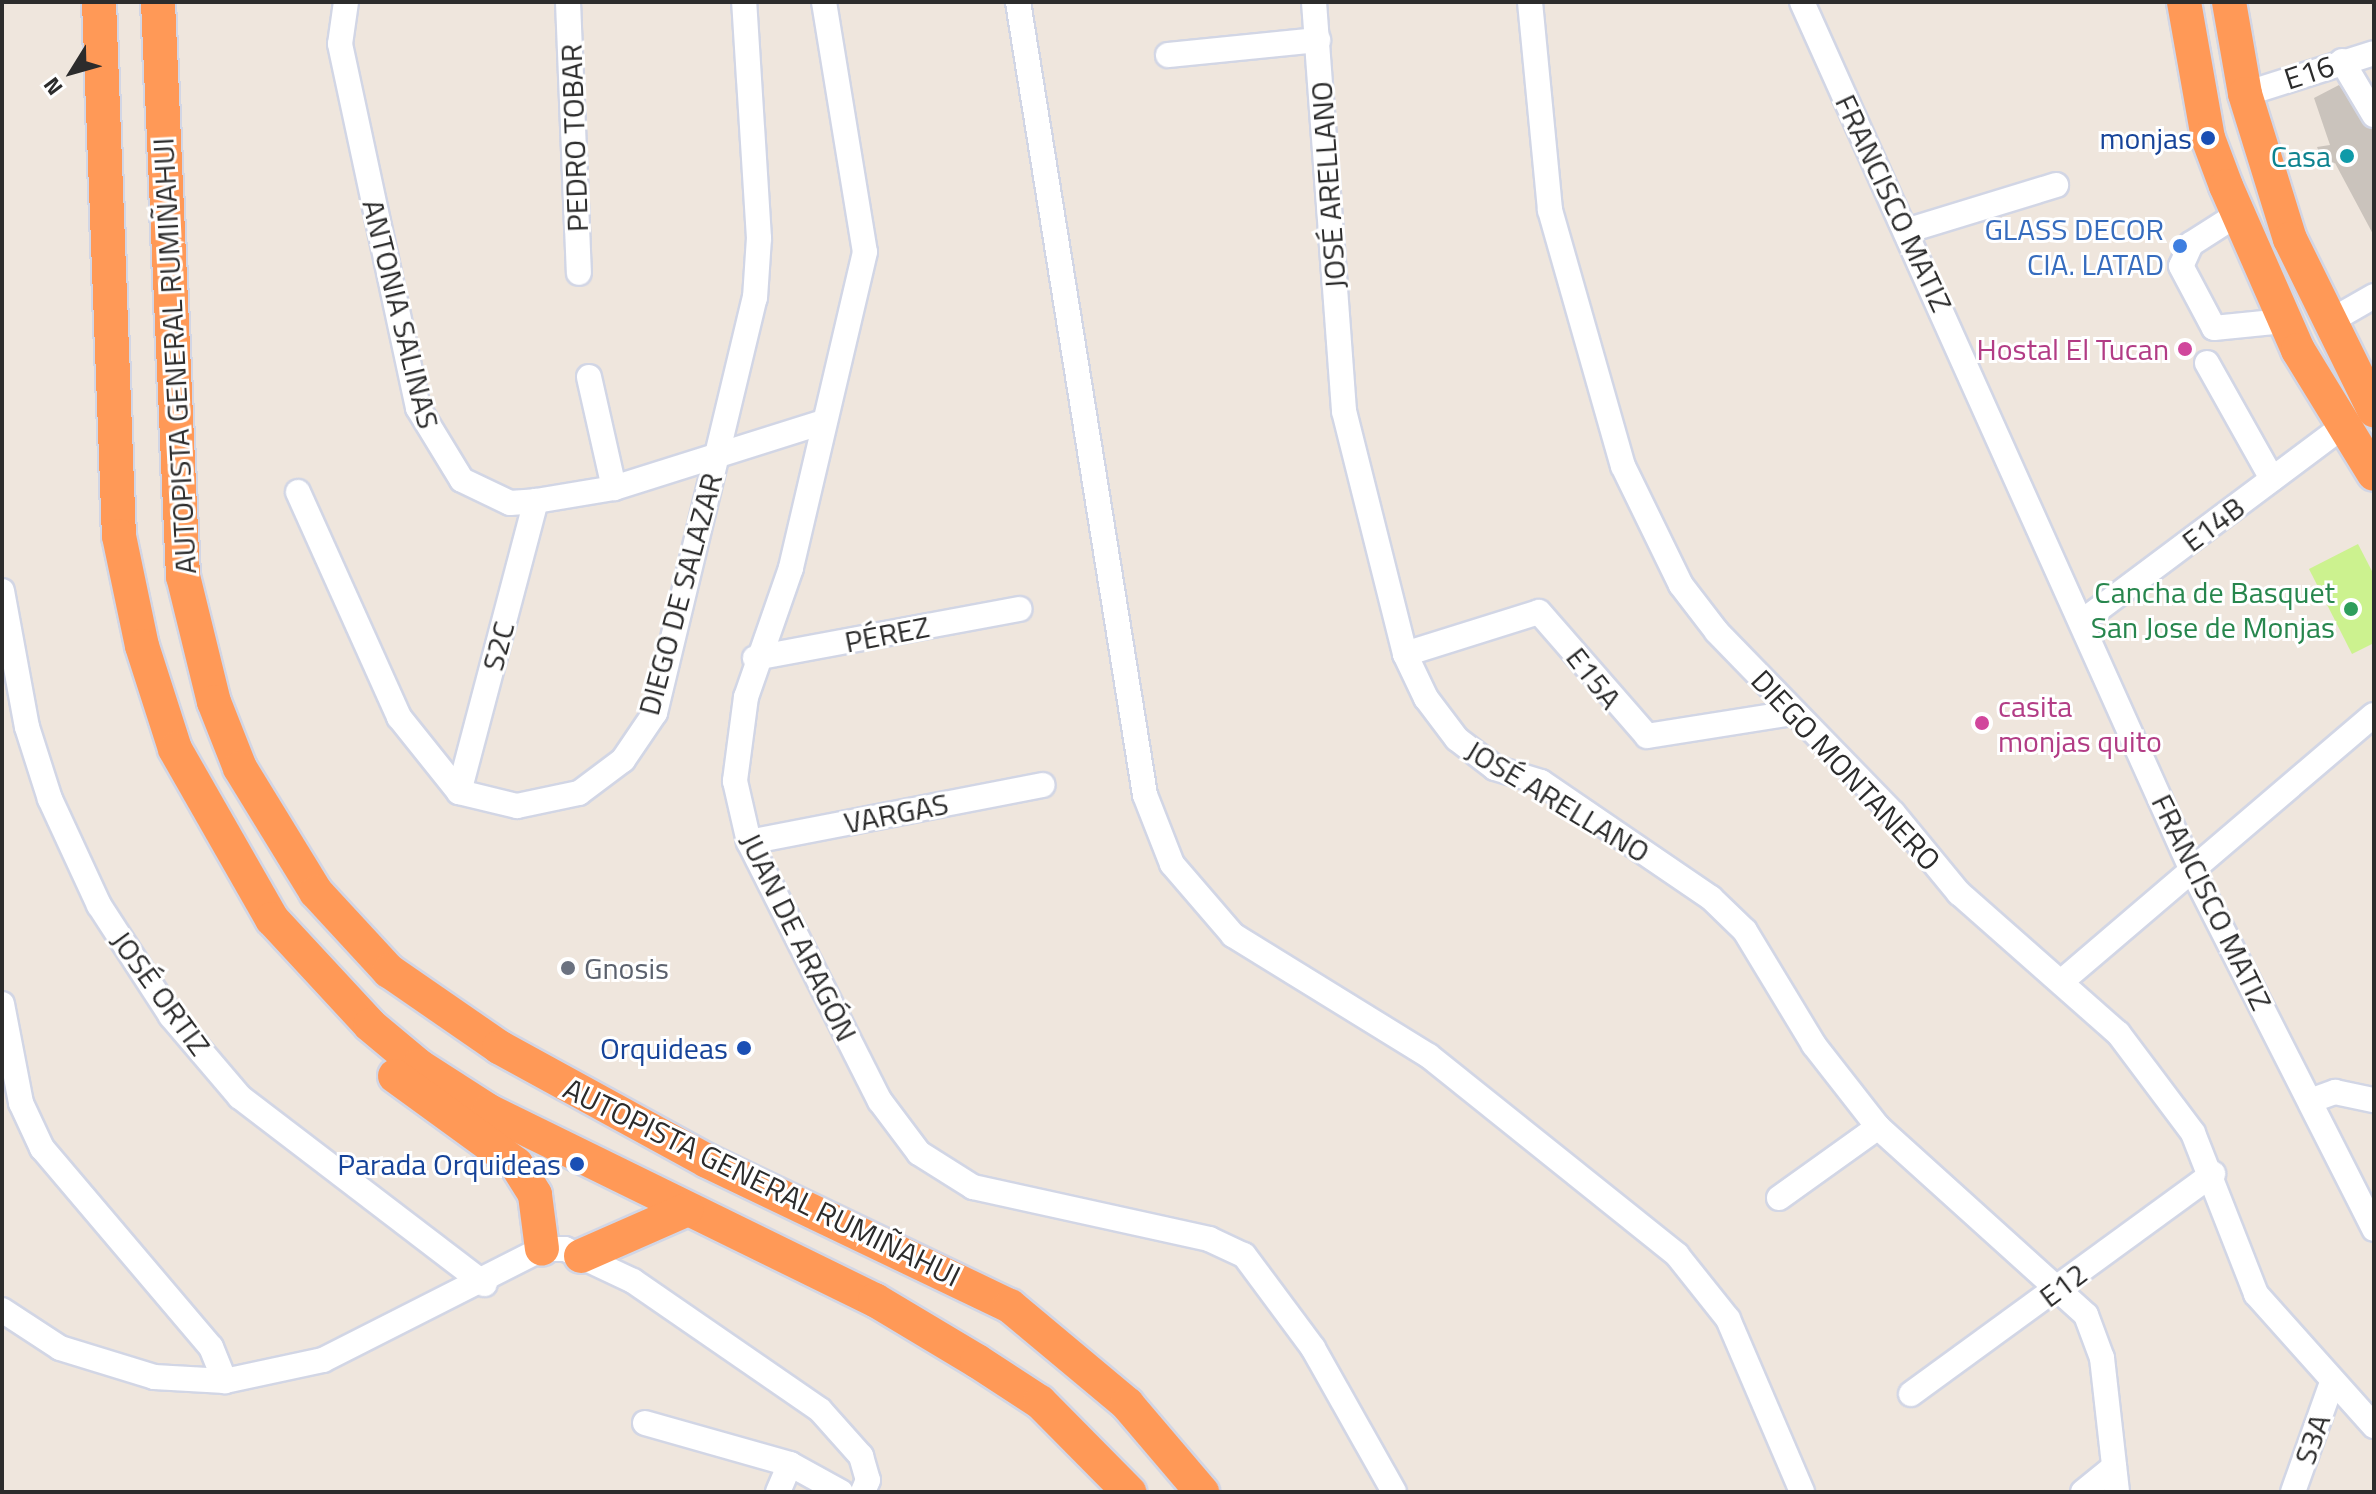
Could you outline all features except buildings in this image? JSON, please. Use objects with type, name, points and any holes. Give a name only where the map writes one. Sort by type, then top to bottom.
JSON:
[{"type":"highway","name":"AUTOPISTA GENERAL RUMIÑAHUI","points":[[99,2],[119,536],[142,646],[175,749],[228,851],[306,958],[419,1066],[489,1111],[875,1300],[977,1361],[1040,1402],[1129,1492]]},
{"type":"highway","name":"AUTOPISTA GENERAL RUMIÑAHUI","points":[[158,2],[183,576],[210,688],[240,768],[316,892],[389,971],[499,1047],[707,1161],[1010,1306],[1127,1404],[1202,1492]]},
{"type":"highway","points":[[2184,2],[2208,138],[2238,214],[2284,321],[2342,427],[2374,474]]},
{"type":"highway","points":[[2229,2],[2245,94],[2290,239],[2327,323],[2374,410]]},
{"type":"highway","points":[[306,958],[357,1041],[516,1164],[535,1195],[542,1249]]},
{"type":"highway","points":[[581,1256],[686,1210]]},
{"type":"street","name":"ANTONIA SALINAS","points":[[346,2],[340,44],[418,408],[462,480],[510,503],[536,501],[614,488],[823,422]]},
{"type":"street","name":"PEDRO TOBAR","points":[[568,2],[579,273]]},
{"type":"street","name":"DIEGO DE SALAZAR","points":[[459,792],[517,806],[579,793],[623,760],[655,713],[759,266],[744,2]]},
{"type":"street","name":"JUAN DE ARAGÓN","points":[[824,2],[865,232],[791,568],[755,658],[735,765],[749,842],[880,1101],[919,1153],[973,1187],[1209,1239],[1244,1255],[1313,1348],[1394,1492]]},
{"type":"street","points":[[1018,2],[1145,795],[1172,864],[1233,935],[1429,1056],[1677,1255],[1728,1319],[1802,1492]]},
{"type":"street","name":"JOSÉ ARELLANO","points":[[1314,2],[1344,411],[1405,654],[1457,739],[1495,768],[1541,782],[1711,898],[1745,931],[1814,1045],[1878,1127],[2086,1315],[2102,1358],[2117,1492]]},
{"type":"street","name":"DIEGO MONTANERO","points":[[1530,2],[1541,170],[1623,466],[1681,585],[1792,713],[1893,813],[1959,893],[2127,1044],[2193,1133],[2213,1174],[2228,1235],[2256,1294],[2331,1385],[2374,1426]]},
{"type":"street","name":"FRANCISCO MATIZ","points":[[1802,2],[2084,620],[2190,866],[2374,1229]]},
{"type":"street","points":[[1168,55],[1318,40]]},
{"type":"street","name":"E16","points":[[2245,94],[2374,53]]},
{"type":"street","points":[[2342,61],[2374,115]]},
{"type":"street","points":[[1906,231],[2056,185]]},
{"type":"street","points":[[2238,214],[2191,244],[2181,266],[2214,328],[2284,321]]},
{"type":"street","points":[[2327,323],[2373,294]]},
{"type":"street","points":[[2207,363],[2272,479]]},
{"type":"street","points":[[589,377],[614,488]]},
{"type":"street","name":"E14B","points":[[2084,620],[2342,427]]},
{"type":"street","points":[[298,492],[399,717],[459,792]]},
{"type":"street","name":"S2C","points":[[459,792],[536,501]]},
{"type":"street","name":"JOSÉ ORTIZ","points":[[2,591],[27,727],[50,799],[99,905],[171,1016],[240,1097],[485,1284]]},
{"type":"street","name":"PÉREZ","points":[[755,658],[1019,609]]},
{"type":"street","name":"E15A","points":[[1405,654],[1539,612],[1647,736],[1792,713]]},
{"type":"street","points":[[2061,982],[2190,866],[2374,715]]},
{"type":"street","name":"VARGAS","points":[[749,842],[1043,785]]},
{"type":"street","points":[[2,1004],[21,1103],[42,1148],[211,1347],[225,1381]]},
{"type":"street","points":[[2310,1101],[2335,1092],[2374,1100]]},
{"type":"street","points":[[1779,1198],[1878,1127]]},
{"type":"street","name":"E12","points":[[1911,1394],[2060,1289],[2213,1174]]},
{"type":"street","points":[[2,1310],[60,1348],[154,1377],[225,1381],[323,1360],[485,1284],[542,1249],[581,1256],[633,1281],[820,1410],[861,1456],[868,1480],[863,1492]]},
{"type":"street","name":"S3A","points":[[2293,1492],[2331,1385]]},
{"type":"street","points":[[645,1423],[790,1464],[841,1492]]},
{"type":"street","points":[[778,1492],[790,1464]]},
{"type":"street","points":[[2083,1492],[2114,1467]]},
{"type":"green space","name":"Cancha de Basquet San Jose de Monjas","points":[[2358,544],[2374,575],[2374,643],[2352,654],[2309,569]]},
{"type":"place","name":"monjas","points":[[2208,138]]},
{"type":"place","name":"Casa","points":[[2347,156]]},
{"type":"place","name":"GLASS DECOR CIA. LATAD","points":[[2180,246]]},
{"type":"place","name":"Hostal El Tucan","points":[[2185,349]]},
{"type":"place","name":"Cancha de Basquet San Jose de Monjas","points":[[2351,609]]},
{"type":"place","name":"casita monjas quito","points":[[1982,723]]},
{"type":"place","name":"Gnosis","points":[[568,968]]},
{"type":"place","name":"Orquideas","points":[[744,1048]]},
{"type":"place","name":"Parada Orquideas","points":[[577,1164]]}]
